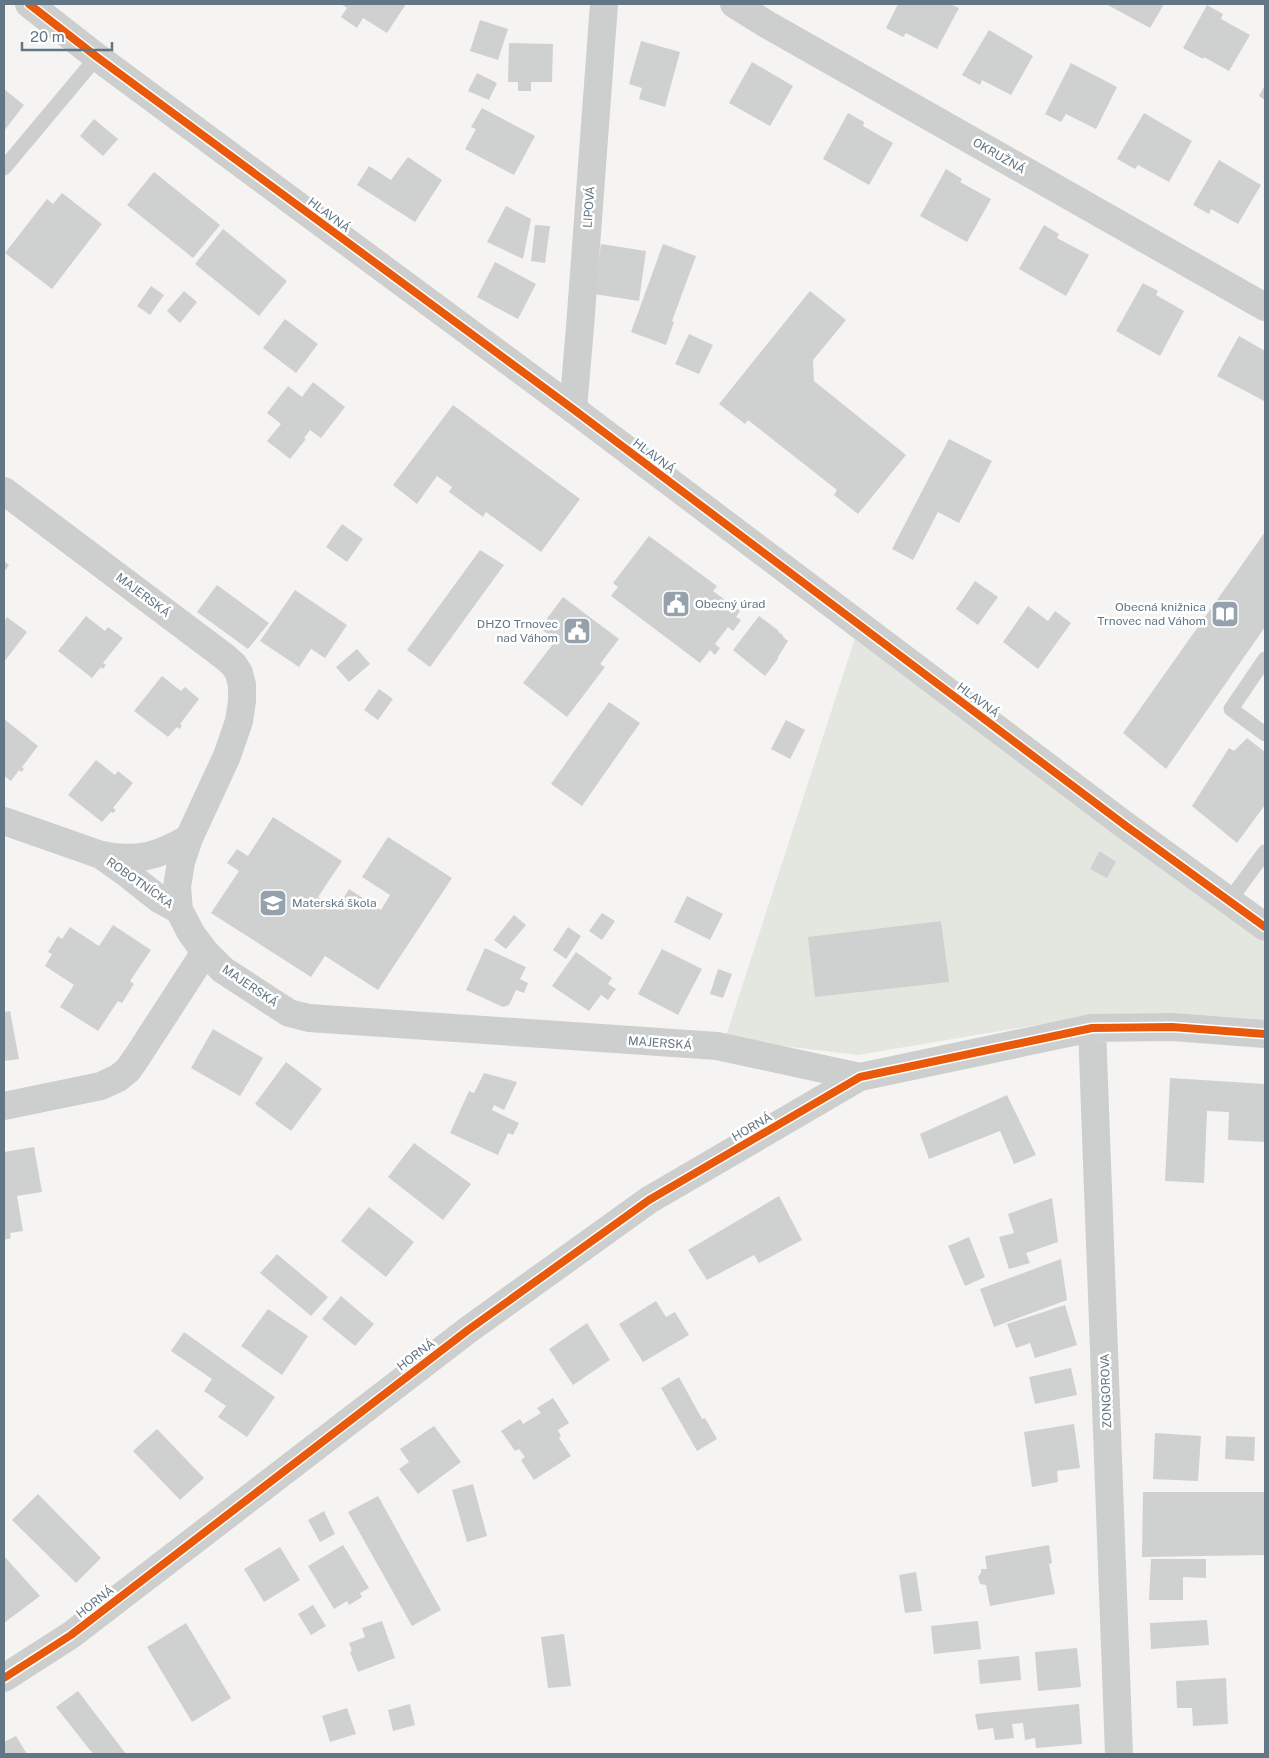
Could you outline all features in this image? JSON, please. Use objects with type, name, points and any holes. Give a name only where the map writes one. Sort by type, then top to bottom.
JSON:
[{"type":"street","name":"HLAVNÁ","points":[[29,4],[97,57],[573,409],[1095,802],[1265,927]]},
{"type":"street","name":"LIPOVÁ","points":[[573,409],[604,4]]},
{"type":"street","name":"OKRUŽNÁ","points":[[734,4],[772,14],[1265,307]]},
{"type":"street","name":"MAJERSKÁ","points":[[4,491],[225,657],[234,665],[239,673],[242,701],[239,721],[227,756],[189,838],[181,862],[177,887],[179,910],[191,934],[223,970],[289,1013],[308,1018],[717,1046],[860,1077]]},
{"type":"street","name":"ROBOTNÍCKA","points":[[4,821],[101,855],[119,858],[138,858],[156,855],[173,848],[189,838]]},
{"type":"street","name":"ROBOTNÍCKA","points":[[101,855],[159,899],[179,910]]},
{"type":"street","points":[[4,1106],[101,1086],[118,1078],[128,1070],[137,1057],[205,952]]},
{"type":"street","points":[[860,1077],[1092,1028],[1172,1027],[1265,1034]]},
{"type":"street","name":"ZONGOROVA","points":[[1092,1028],[1119,1754]]},
{"type":"street","name":"HORNÁ","points":[[4,1678],[71,1635],[460,1336],[649,1200],[860,1077]]},
{"type":"lane","points":[[4,168],[97,57]]},
{"type":"lane","points":[[1265,659],[1231,709],[1265,734]]},
{"type":"lane","points":[[1230,901],[1265,852]]},
{"type":"shaded area","points":[[855,638],[1265,938],[1265,1021],[1090,1016],[858,1055],[725,1039]]},
{"type":"building","points":[[341,4],[406,4],[387,33],[363,18],[357,28],[341,17],[347,8]]},
{"type":"building","points":[[898,4],[950,4],[959,8],[937,49],[906,33],[903,37],[886,28]]},
{"type":"building","points":[[1106,4],[1164,4],[1150,28]]},
{"type":"building","points":[[1207,5],[1223,14],[1221,19],[1250,35],[1229,71],[1183,48]]},
{"type":"building","points":[[480,20],[508,29],[498,60],[470,51]]},
{"type":"building","points":[[989,30],[1033,56],[1011,95],[982,80],[980,85],[962,75]]},
{"type":"building","points":[[641,41],[680,52],[665,107],[639,99],[642,88],[629,84]]},
{"type":"building","points":[[509,43],[553,44],[552,82],[531,82],[531,91],[518,91],[518,82],[508,82]]},
{"type":"building","points":[[752,62],[793,86],[770,126],[729,103]]},
{"type":"building","points":[[1071,63],[1117,87],[1096,129],[1066,114],[1061,122],[1045,114]]},
{"type":"building","points":[[477,73],[497,83],[489,100],[468,91]]},
{"type":"building","points":[[1265,85],[1265,100],[1259,96]]},
{"type":"building","points":[[4,89],[24,105],[4,131]]},
{"type":"building","points":[[482,108],[535,136],[514,175],[465,149],[476,129],[471,127]]},
{"type":"building","points":[[848,113],[864,122],[863,126],[893,143],[869,185],[823,159]]},
{"type":"building","points":[[1144,113],[1192,141],[1169,182],[1138,165],[1135,169],[1117,159]]},
{"type":"building","points":[[94,119],[118,139],[103,156],[80,136]]},
{"type":"building","points":[[408,157],[442,180],[415,222],[357,185],[369,166],[391,180]]},
{"type":"building","points":[[1219,160],[1261,185],[1238,224],[1211,209],[1209,214],[1193,205]]},
{"type":"building","points":[[946,169],[962,179],[960,182],[991,199],[967,242],[920,216]]},
{"type":"building","points":[[154,172],[220,225],[193,258],[127,205]]},
{"type":"building","points":[[62,193],[102,224],[52,289],[5,253],[47,199],[53,204]]},
{"type":"building","points":[[506,206],[531,219],[523,259],[487,242]]},
{"type":"building","points":[[535,225],[550,226],[545,263],[531,261]]},
{"type":"building","points":[[1044,225],[1059,234],[1057,238],[1089,255],[1066,296],[1019,269]]},
{"type":"building","points":[[223,229],[287,281],[259,316],[195,264]]},
{"type":"building","points":[[601,244],[646,251],[639,301],[594,294]]},
{"type":"building","points":[[663,244],[696,256],[672,321],[674,322],[666,345],[631,332]]},
{"type":"building","points":[[495,262],[536,284],[518,319],[477,297]]},
{"type":"building","points":[[1143,283],[1158,291],[1156,295],[1184,311],[1160,356],[1116,331]]},
{"type":"building","points":[[151,286],[164,295],[150,315],[137,306]]},
{"type":"building","points":[[184,291],[197,302],[180,323],[167,311]]},
{"type":"building","points":[[810,291],[846,320],[813,360],[814,381],[906,455],[858,514],[834,495],[837,490],[748,420],[745,424],[719,404]]},
{"type":"building","points":[[285,319],[318,344],[296,373],[263,348]]},
{"type":"building","points":[[689,334],[713,345],[699,374],[675,364]]},
{"type":"building","points":[[1239,336],[1265,351],[1264,401],[1217,376]]},
{"type":"building","points":[[313,382],[345,407],[321,438],[310,430],[304,438],[306,439],[290,459],[267,441],[281,424],[267,413],[288,386],[302,397]]},
{"type":"building","points":[[453,405],[580,499],[541,552],[486,512],[483,517],[449,492],[452,487],[437,476],[417,504],[393,485]]},
{"type":"building","points":[[949,439],[992,461],[959,523],[938,512],[913,560],[892,549]]},
{"type":"building","points":[[342,524],[363,539],[347,562],[326,547]]},
{"type":"building","points":[[1265,532],[1265,627],[1166,769],[1123,733]]},
{"type":"building","name":"Obecný úrad","points":[[649,536],[717,586],[713,591],[740,611],[736,617],[741,620],[733,631],[728,627],[715,644],[720,648],[715,655],[710,650],[700,663],[611,596],[618,587],[613,583]]},
{"type":"building","points":[[480,550],[504,565],[430,667],[407,650]]},
{"type":"building","points":[[4,561],[9,565],[4,572]]},
{"type":"building","points":[[975,581],[998,597],[978,625],[956,609]]},
{"type":"building","points":[[217,585],[269,623],[248,649],[197,612]]},
{"type":"building","points":[[295,590],[347,625],[325,658],[311,649],[299,667],[260,641]]},
{"type":"building","points":[[563,597],[619,639],[600,664],[605,667],[567,717],[523,683],[556,640],[540,628]]},
{"type":"building","points":[[1028,606],[1048,621],[1055,611],[1071,623],[1038,669],[1003,642]]},
{"type":"building","points":[[86,616],[105,631],[108,627],[123,638],[103,663],[106,665],[103,669],[101,667],[92,678],[58,651]]},
{"type":"building","points":[[759,616],[779,631],[788,641],[778,659],[765,676],[733,650]]},
{"type":"building","points":[[7,617],[27,632],[4,662],[4,622]]},
{"type":"building","points":[[357,649],[370,664],[349,682],[336,667]]},
{"type":"building","points":[[162,676],[181,691],[185,687],[199,699],[180,724],[182,726],[179,729],[177,727],[168,737],[134,711]]},
{"type":"building","points":[[379,689],[393,699],[378,720],[364,710]]},
{"type":"building","points":[[609,702],[640,723],[582,806],[551,784]]},
{"type":"building","points":[[4,719],[38,746],[22,767],[24,769],[21,772],[19,770],[11,781],[4,776]]},
{"type":"building","points":[[786,720],[805,730],[790,759],[771,749]]},
{"type":"building","points":[[1247,738],[1265,752],[1265,805],[1237,843],[1192,806],[1229,748],[1234,751]]},
{"type":"building","points":[[96,760],[115,775],[118,771],[133,783],[113,808],[116,810],[113,813],[111,812],[102,822],[68,795]]},
{"type":"building","name":"Materská škola","points":[[273,817],[342,861],[318,897],[337,909],[349,889],[381,910],[390,895],[362,877],[388,837],[452,878],[378,990],[325,956],[311,977],[211,913],[239,871],[227,863],[237,849],[248,856]]},
{"type":"building","points":[[1099,852],[1116,862],[1107,878],[1090,869]]},
{"type":"building","points":[[687,896],[723,914],[710,940],[674,922]]},
{"type":"building","points":[[602,913],[615,921],[602,940],[589,931]]},
{"type":"building","points":[[514,915],[526,925],[506,949],[494,940]]},
{"type":"building","points":[[941,921],[949,982],[815,997],[808,937]]},
{"type":"building","points":[[113,925],[151,950],[130,981],[134,984],[122,1003],[118,1001],[98,1031],[60,1007],[74,985],[45,966],[52,954],[48,952],[58,936],[62,939],[70,927],[99,946]]},
{"type":"building","points":[[568,927],[581,936],[566,959],[553,950]]},
{"type":"building","points":[[485,948],[526,967],[520,979],[528,983],[524,993],[516,990],[509,1005],[503,1007],[466,990]]},
{"type":"building","points":[[662,949],[702,969],[678,1015],[638,994]]},
{"type":"building","points":[[576,952],[612,978],[608,984],[616,989],[608,1000],[601,995],[589,1011],[552,986]]},
{"type":"building","points":[[718,969],[732,974],[723,998],[710,994]]},
{"type":"building","points":[[10,1011],[19,1059],[4,1061],[4,1012]]},
{"type":"building","points":[[213,1029],[263,1058],[240,1096],[191,1068]]},
{"type":"building","points":[[286,1062],[322,1089],[291,1131],[255,1104]]},
{"type":"building","points":[[484,1073],[517,1082],[504,1110],[494,1105],[492,1110],[519,1123],[513,1135],[508,1133],[498,1155],[450,1133],[469,1091],[474,1093]]},
{"type":"building","points":[[1170,1078],[1265,1084],[1265,1142],[1228,1140],[1229,1112],[1207,1111],[1204,1183],[1165,1181]]},
{"type":"building","points":[[1007,1095],[1036,1155],[1014,1164],[1000,1131],[929,1159],[920,1134]]},
{"type":"building","points":[[414,1143],[471,1184],[443,1220],[388,1177]]},
{"type":"building","points":[[34,1147],[42,1192],[17,1196],[23,1231],[10,1233],[11,1238],[4,1240],[4,1152]]},
{"type":"building","points":[[779,1196],[802,1240],[759,1263],[754,1255],[707,1280],[688,1250]]},
{"type":"building","points":[[1052,1198],[1058,1242],[1026,1253],[1030,1263],[1009,1269],[999,1237],[1014,1233],[1008,1214]]},
{"type":"building","points":[[369,1207],[414,1242],[386,1277],[341,1241]]},
{"type":"building","points":[[969,1237],[985,1277],[965,1286],[948,1246]]},
{"type":"building","points":[[277,1254],[328,1297],[311,1316],[260,1273]]},
{"type":"building","points":[[1061,1259],[1067,1300],[994,1327],[980,1289]]},
{"type":"building","points":[[341,1296],[374,1324],[355,1346],[322,1319]]},
{"type":"building","points":[[656,1301],[666,1317],[675,1312],[689,1335],[643,1362],[619,1324]]},
{"type":"building","points":[[1065,1305],[1077,1345],[1035,1358],[1030,1343],[1016,1348],[1007,1324]]},
{"type":"building","points":[[268,1309],[308,1336],[282,1375],[241,1346]]},
{"type":"building","points":[[587,1323],[610,1360],[573,1385],[549,1349]]},
{"type":"building","points":[[184,1332],[275,1397],[247,1437],[218,1417],[226,1406],[204,1391],[212,1379],[171,1351]]},
{"type":"building","points":[[1071,1368],[1077,1395],[1035,1404],[1029,1377]]},
{"type":"building","points":[[679,1377],[702,1419],[705,1418],[717,1439],[697,1451],[661,1388]]},
{"type":"building","points":[[553,1398],[569,1423],[558,1430],[561,1436],[559,1438],[571,1456],[534,1480],[521,1460],[525,1457],[519,1449],[515,1451],[501,1431],[520,1419],[523,1424],[541,1413],[537,1408]]},
{"type":"building","points":[[1074,1424],[1080,1468],[1057,1471],[1058,1482],[1032,1487],[1024,1432]]},
{"type":"building","points":[[434,1426],[461,1462],[418,1494],[399,1469],[409,1462],[400,1449]]},
{"type":"building","points":[[157,1429],[204,1478],[180,1500],[133,1451]]},
{"type":"building","points":[[1155,1433],[1201,1436],[1198,1481],[1153,1479]]},
{"type":"building","points":[[1226,1436],[1255,1437],[1254,1461],[1225,1459]]},
{"type":"building","points":[[473,1484],[487,1536],[467,1542],[452,1490]]},
{"type":"building","points":[[1143,1492],[1265,1492],[1265,1555],[1142,1557]]},
{"type":"building","points":[[38,1494],[101,1558],[76,1583],[12,1520]]},
{"type":"building","points":[[378,1496],[441,1610],[412,1626],[348,1512]]},
{"type":"building","points":[[324,1511],[335,1534],[320,1542],[308,1520]]},
{"type":"building","points":[[343,1545],[369,1588],[360,1593],[362,1597],[349,1605],[347,1601],[334,1609],[308,1566]]},
{"type":"building","points":[[1049,1545],[1052,1563],[1049,1564],[1055,1594],[990,1606],[986,1585],[980,1584],[978,1577],[981,1569],[987,1569],[985,1556]]},
{"type":"building","points":[[280,1547],[300,1580],[264,1602],[244,1569]]},
{"type":"building","points":[[4,1556],[40,1596],[4,1623]]},
{"type":"building","points":[[1151,1559],[1206,1559],[1206,1578],[1183,1577],[1183,1600],[1149,1600]]},
{"type":"building","points":[[916,1572],[922,1611],[905,1613],[899,1575]]},
{"type":"building","points":[[313,1605],[326,1626],[311,1635],[298,1614]]},
{"type":"building","points":[[1207,1620],[1209,1645],[1151,1649],[1150,1623]]},
{"type":"building","points":[[382,1621],[395,1658],[358,1672],[350,1652],[352,1651],[349,1643],[365,1637],[362,1628]]},
{"type":"building","points":[[978,1621],[981,1649],[934,1654],[931,1626]]},
{"type":"building","points":[[186,1623],[231,1698],[192,1722],[147,1647]]},
{"type":"building","points":[[564,1634],[571,1686],[548,1688],[541,1637]]},
{"type":"building","points":[[1077,1648],[1081,1687],[1038,1691],[1035,1652]]},
{"type":"building","points":[[1019,1656],[1021,1680],[980,1684],[978,1660]]},
{"type":"building","points":[[1226,1678],[1228,1724],[1193,1726],[1192,1708],[1177,1708],[1176,1681]]},
{"type":"building","points":[[78,1691],[126,1754],[93,1754],[56,1707]]},
{"type":"building","points":[[410,1704],[415,1725],[393,1731],[388,1710]]},
{"type":"building","points":[[1079,1704],[1082,1744],[1036,1748],[1035,1738],[1025,1740],[1023,1723],[1012,1724],[1014,1738],[995,1740],[993,1728],[978,1730],[975,1714]]},
{"type":"building","points":[[347,1708],[356,1734],[330,1742],[322,1716]]},
{"type":"building","points":[[16,1736],[27,1754],[4,1754],[4,1742]]},
{"type":"cycle path","points":[[29,4],[97,57],[573,409],[1126,826],[1265,927]]},
{"type":"cycle path","points":[[4,1678],[71,1635],[468,1330],[649,1200],[860,1077],[1092,1028],[1172,1027],[1265,1034]]},
{"type":"place","name":"Obecný úrad","points":[[676,604]]},
{"type":"place","name":"Obecná knižnica Trnovec nad Váhom","points":[[1225,614]]},
{"type":"place","name":"DHZO Trnovec nad Váhom","points":[[577,631]]},
{"type":"place","name":"Materská škola","points":[[273,903]]}]
